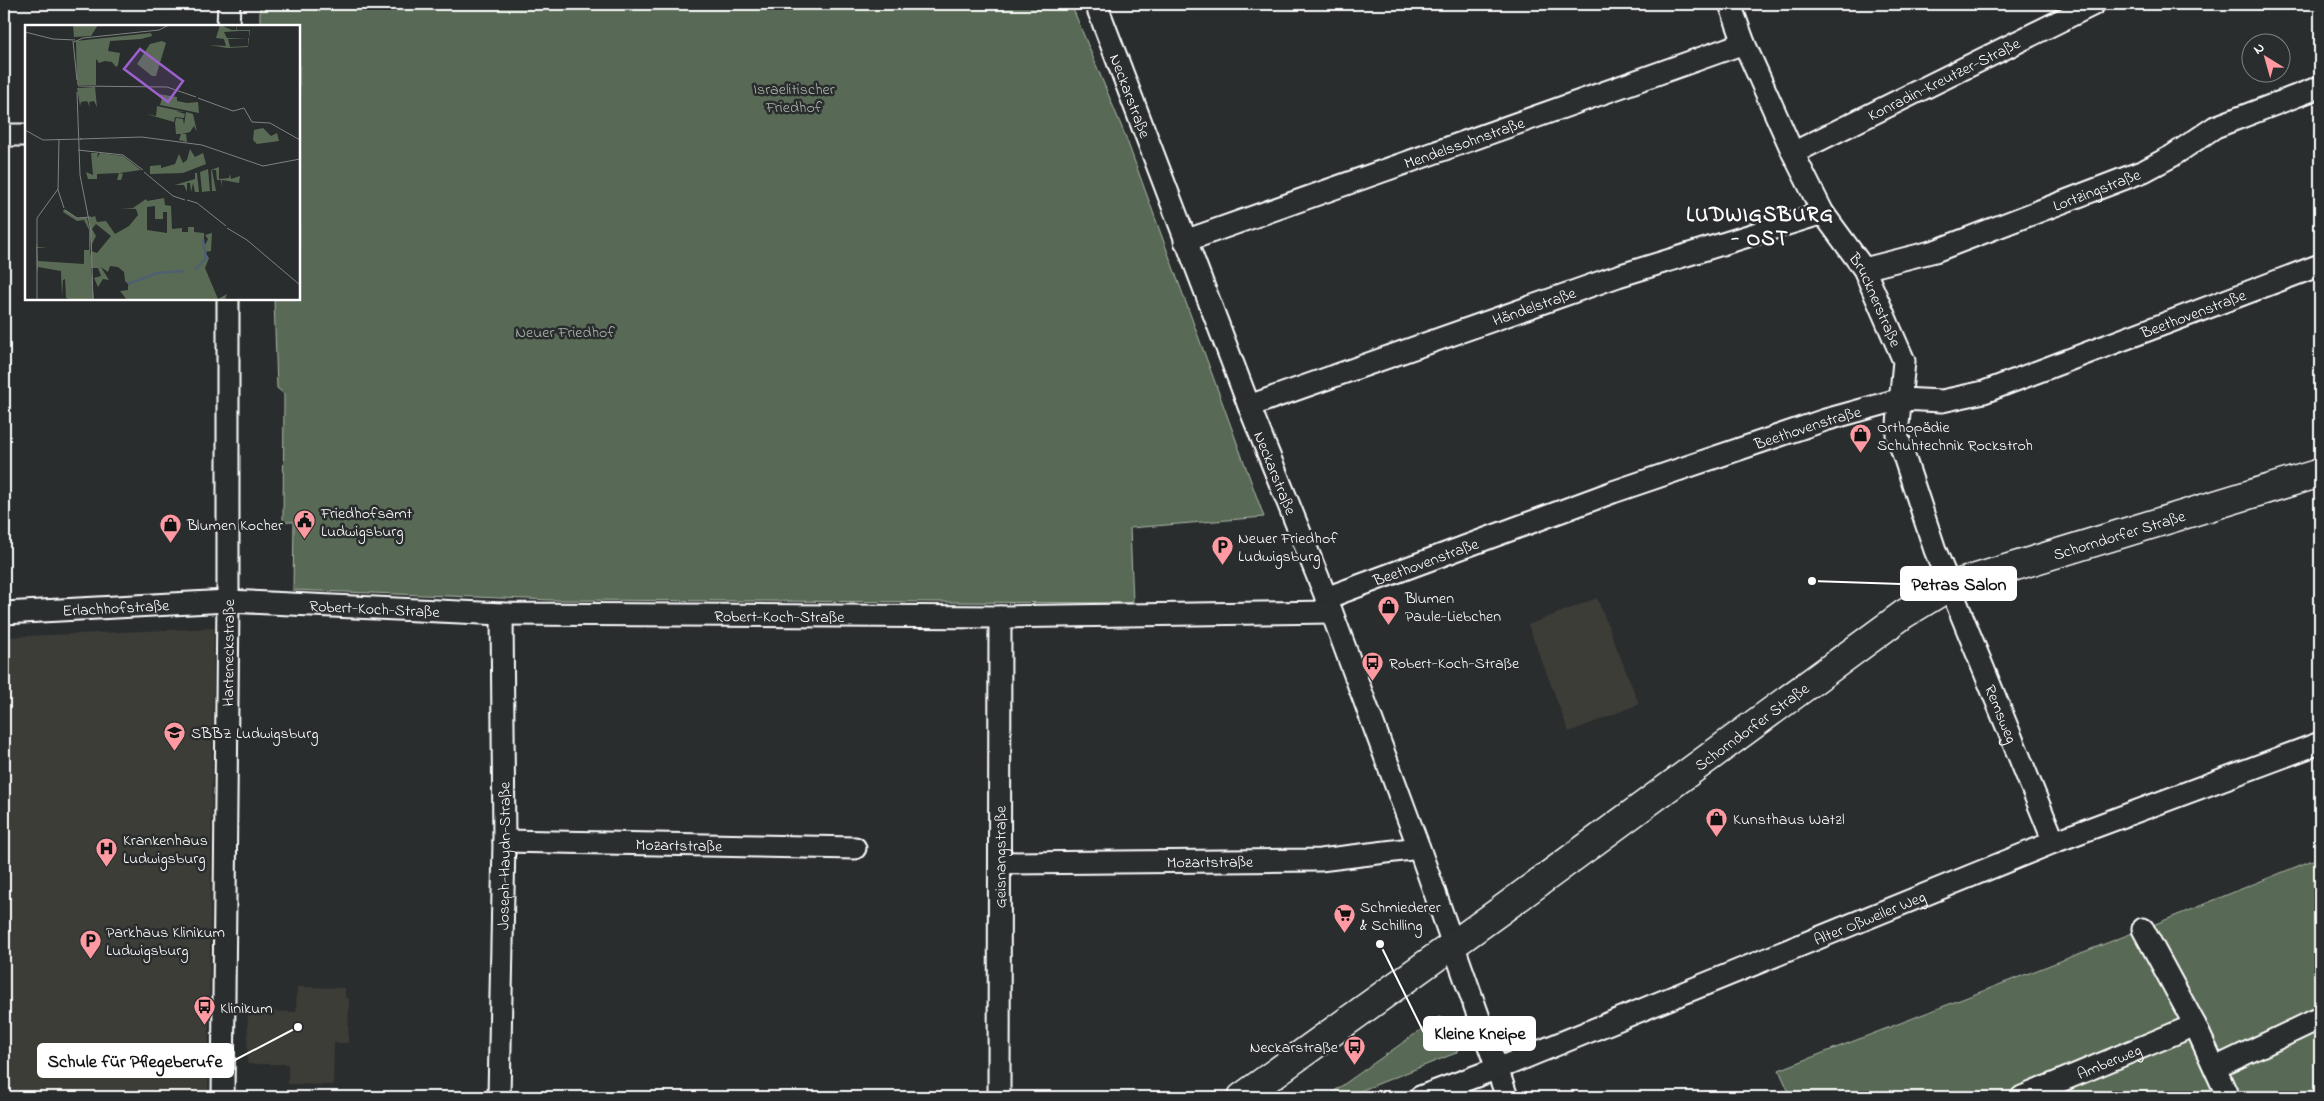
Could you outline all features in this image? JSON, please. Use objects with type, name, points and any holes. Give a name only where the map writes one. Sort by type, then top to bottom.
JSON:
[{"type":"main road","name":"Schorndorfer Straße","points":[[1242,1097],[1454,945],[1904,614],[1950,586],[2320,473]]},
{"type":"street","points":[[228,4],[228,25]]},
{"type":"street","name":"Neckarstraße","points":[[1096,4],[1185,241],[1329,605],[1419,848],[1507,1097]]},
{"type":"street","name":"Brucknerstraße","points":[[1730,4],[1744,43],[1793,153],[1823,213],[1864,269],[1904,361],[1897,435],[1935,550],[1950,586]]},
{"type":"street","name":"Konradin-Kreutzer-Straße","points":[[1793,153],[2094,4]]},
{"type":"street","name":"Mendelssohnstraße","points":[[1185,241],[1744,43]]},
{"type":"street","name":"Lortzingstraße","points":[[1864,269],[1935,251],[2144,171],[2172,156],[2215,128],[2320,87]]},
{"type":"street","points":[[4,135],[25,135]]},
{"type":"street","name":"Händelstraße","points":[[1249,406],[1618,276],[1823,213]]},
{"type":"street","name":"Beethovenstraße","points":[[1329,605],[1613,492],[1825,420],[1901,399],[1942,401],[1984,392],[2320,265]]},
{"type":"street","name":"Harteneckstraße","points":[[223,1097],[228,601],[228,300]]},
{"type":"street","name":"Remsweg","points":[[1950,586],[2054,842]]},
{"type":"street","name":"Erlachhofstraße","points":[[4,613],[228,601]]},
{"type":"street","name":"Robert-Koch-Straße","points":[[228,601],[502,614],[1000,617],[1329,605]]},
{"type":"street","name":"Joseph-Haydn-Straße","points":[[499,1097],[504,842],[502,614]]},
{"type":"street","name":"Geisnangstraße","points":[[999,1097],[1000,617]]},
{"type":"street","name":"Alter Oßweiler Weg","points":[[1420,1097],[1498,1068],[2054,842],[2320,743]]},
{"type":"street","name":"Mozartstraße","points":[[504,842],[855,848]]},
{"type":"street","name":"Mozartstraße","points":[[1000,863],[1320,860],[1419,848]]},
{"type":"street","points":[[2143,929],[2195,1025],[2228,1097]]},
{"type":"street","points":[[2215,1068],[2320,1018]]},
{"type":"street","name":"Amberweg","points":[[2022,1097],[2195,1025]]},
{"type":"shaded area","points":[[1597,598],[1639,704],[1569,732],[1528,625]]},
{"type":"shaded area","name":"Krankenhaus Ludwigsburg","points":[[214,628],[208,1097],[4,1097],[4,637]]},
{"type":"shaded area","points":[[297,987],[345,988],[345,998],[349,998],[348,1043],[334,1043],[333,1085],[288,1084],[288,1064],[247,1064],[248,1011],[296,1012]]},
{"type":"green space","name":"Neuer Friedhof","points":[[260,4],[1071,4],[1125,135],[1264,517],[1130,528],[1133,603],[552,600],[293,590],[294,522],[283,522],[284,394],[277,388],[274,300],[300,300],[300,25],[260,25]]},
{"type":"green space","points":[[2320,857],[2320,1097],[1791,1097],[1779,1070],[2143,929]]},
{"type":"green space","points":[[1439,1017],[1448,1021],[1453,1028],[1460,1046],[1456,1053],[1345,1097],[1326,1097]]},
{"type":"place","name":"Orthopädie Schuhtechnik Rockstroh","points":[[1861,454]]},
{"type":"place","name":"Friedhofsamt Ludwigsburg","points":[[305,540]]},
{"type":"place","name":"Blumen Kocher","points":[[171,543]]},
{"type":"place","name":"Neuer Friedhof Ludwigsburg","points":[[1222,565]]},
{"type":"place","name":"Petras Salon","points":[[1812,581]]},
{"type":"place","name":"Blumen Paule-Liebchen","points":[[1389,625]]},
{"type":"place","name":"Robert-Koch-Straße","points":[[1373,681]]},
{"type":"place","name":"SBBZ Ludwigsburg","points":[[175,751]]},
{"type":"place","name":"Kunsthaus Watzl","points":[[1717,837]]},
{"type":"place","name":"Krankenhaus Ludwigsburg","points":[[107,867]]},
{"type":"place","name":"Schmiederer & Schilling","points":[[1344,934]]},
{"type":"place","name":"Kleine Kneipe","points":[[1380,944]]},
{"type":"place","name":"Parkhaus Klinikum Ludwigsburg","points":[[90,959]]},
{"type":"place","name":"Klinikum","points":[[204,1026]]},
{"type":"place","name":"Schule für Pflegeberufe","points":[[298,1027]]},
{"type":"place","name":"Neckarstraße","points":[[1354,1065]]},
{"type":"district","name":"LUDWIGSBURG - OST","points":[[1760,226]]},
{"type":"park label","name":"Israelitischer Friedhof","points":[[794,97]]}]
